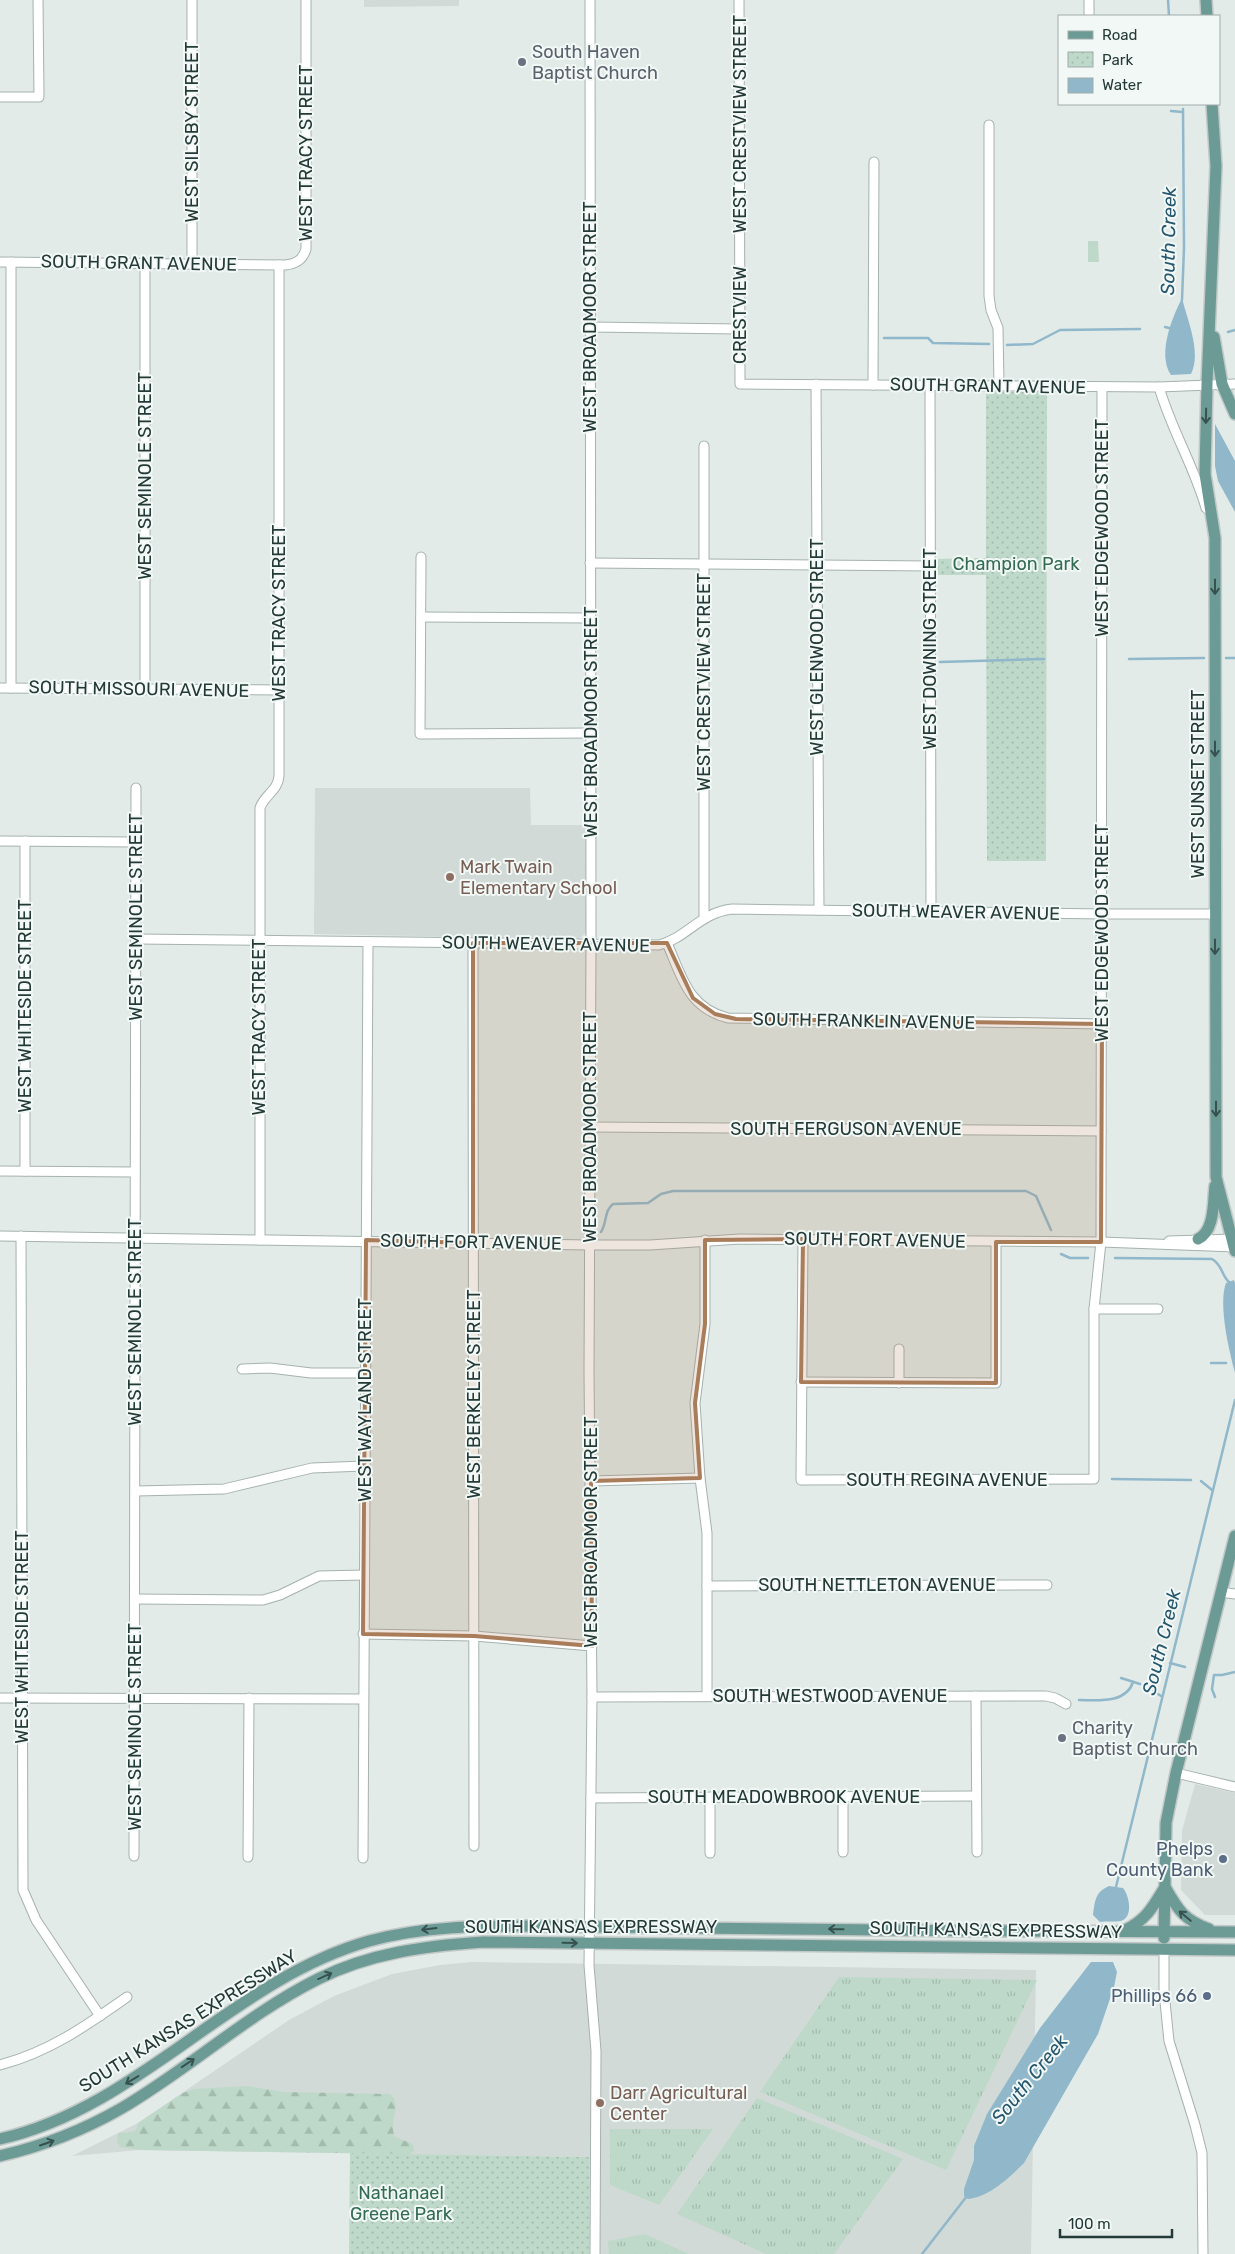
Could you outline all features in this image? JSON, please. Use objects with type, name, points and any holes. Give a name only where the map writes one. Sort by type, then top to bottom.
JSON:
[{"type":"main road","points":[[1206,0],[1207,15]]},
{"type":"main road","name":"WEST SUNSET STREET","points":[[1212,105],[1216,166],[1211,315],[1206,384],[1205,474],[1215,538],[1216,1177],[1234,1245]]},
{"type":"main road","name":"WEST SUNSET STREET","points":[[1211,315],[1222,384],[1235,414]]},
{"type":"main road","points":[[1198,1239],[1206,1233],[1210,1223],[1216,1177]]},
{"type":"main road","points":[[1164,1950],[1166,1823],[1176,1773],[1235,1536]]},
{"type":"main road","points":[[1121,1932],[1139,1924],[1165,1887]]},
{"type":"main road","points":[[1165,1887],[1182,1915],[1194,1924],[1217,1932]]},
{"type":"main road","name":"SOUTH KANSAS EXPRESSWAY","points":[[0,2139],[58,2121],[95,2102],[142,2074],[276,1982],[338,1951],[369,1941],[427,1929],[471,1926],[1235,1932]]},
{"type":"main road","name":"SOUTH KANSAS EXPRESSWAY","points":[[0,2156],[46,2144],[76,2132],[123,2107],[296,1991],[352,1965],[375,1957],[430,1946],[482,1942],[1235,1950]]},
{"type":"street","points":[[0,97],[39,97],[38,0]]},
{"type":"street","name":"WEST SILSBY STREET","points":[[192,0],[192,264]]},
{"type":"street","name":"WEST TRACY STREET","points":[[260,1240],[260,808],[264,800],[275,788],[278,780],[278,265],[298,262],[306,249],[306,0]]},
{"type":"street","name":"WEST BROADMOOR STREET","points":[[590,0],[590,618],[592,733],[590,1481],[592,1697],[589,1943],[596,2052],[595,2254]]},
{"type":"street","name":"WEST CRESTVIEW STREET","points":[[739,0],[740,247]]},
{"type":"street","points":[[1089,0],[1089,15]]},
{"type":"street","points":[[989,125],[989,296],[991,310],[998,328],[999,386]]},
{"type":"street","points":[[874,162],[874,385]]},
{"type":"street","name":"CRESTVIEW","points":[[740,247],[740,384]]},
{"type":"street","name":"SOUTH GRANT AVENUE","points":[[0,262],[278,265]]},
{"type":"street","points":[[10,262],[11,688]]},
{"type":"street","name":"WEST SEMINOLE STREET","points":[[145,263],[145,690]]},
{"type":"street","points":[[590,327],[739,329]]},
{"type":"street","name":"SOUTH GRANT AVENUE","points":[[740,384],[1159,387],[1235,384]]},
{"type":"street","name":"WEST GLENWOOD STREET","points":[[816,384],[819,910]]},
{"type":"street","name":"WEST DOWNING STREET","points":[[930,385],[931,912]]},
{"type":"street","name":"WEST EDGEWOOD STREET","points":[[1094,1479],[1094,1308],[1101,1242],[1103,914],[1102,387]]},
{"type":"street","points":[[1159,387],[1171,424],[1201,491],[1215,538]]},
{"type":"street","name":"WEST CRESTVIEW STREET","points":[[704,446],[704,917]]},
{"type":"street","points":[[421,557],[420,734],[592,733]]},
{"type":"street","points":[[590,563],[930,566]]},
{"type":"street","points":[[421,618],[590,618]]},
{"type":"street","name":"SOUTH MISSOURI AVENUE","points":[[0,688],[279,690]]},
{"type":"street","name":"WEST SEMINOLE STREET","points":[[134,1856],[136,1599],[136,788]]},
{"type":"street","points":[[0,841],[135,842]]},
{"type":"street","name":"WEST WHITESIDE STREET","points":[[25,841],[25,1171]]},
{"type":"street","name":"SOUTH WEAVER AVENUE","points":[[137,939],[659,945],[667,943],[714,912],[732,909],[1215,914]]},
{"type":"street","name":"WEST WAYLAND STREET","points":[[363,1858],[364,1373],[368,942]]},
{"type":"street","name":"WEST BERKELEY STREET","points":[[473,943],[474,1846]]},
{"type":"street","name":"SOUTH FRANKLIN AVENUE","points":[[667,943],[687,988],[694,998],[709,1011],[728,1018],[1102,1024]]},
{"type":"street","name":"SOUTH FERGUSON AVENUE","points":[[590,1128],[1101,1131]]},
{"type":"street","points":[[0,1171],[135,1172]]},
{"type":"street","name":"SOUTH FORT AVENUE","points":[[0,1236],[366,1240],[590,1245],[650,1245],[705,1240],[803,1239],[1234,1245]]},
{"type":"street","name":"WEST WHITESIDE STREET","points":[[21,1236],[23,1890],[36,1920],[100,2016]]},
{"type":"street","points":[[803,1239],[801,1382],[996,1383],[996,1242]]},
{"type":"street","name":"SOUTH FORT AVENUE","points":[[1151,1243],[1198,1239],[1234,1245]]},
{"type":"street","points":[[705,1240],[705,1324],[695,1403],[700,1478],[707,1533],[707,1696]]},
{"type":"street","points":[[1094,1308],[1158,1310]]},
{"type":"street","points":[[899,1349],[899,1383]]},
{"type":"street","points":[[242,1370],[270,1368],[311,1374],[364,1373]]},
{"type":"street","name":"SOUTH REGINA AVENUE","points":[[801,1382],[801,1480],[1094,1479]]},
{"type":"street","points":[[136,1491],[224,1489],[312,1468],[364,1466]]},
{"type":"street","points":[[590,1481],[700,1478]]},
{"type":"street","points":[[136,1599],[263,1600],[280,1595],[319,1576],[364,1575]]},
{"type":"street","name":"SOUTH NETTLETON AVENUE","points":[[707,1586],[1047,1585]]},
{"type":"street","points":[[1221,1592],[1235,1594]]},
{"type":"street","points":[[363,1634],[474,1636],[592,1646]]},
{"type":"street","points":[[976,1696],[977,1852]]},
{"type":"street","name":"SOUTH WESTWOOD AVENUE","points":[[592,1697],[1046,1696],[1066,1704]]},
{"type":"street","points":[[0,1698],[363,1699]]},
{"type":"street","points":[[248,1857],[249,1698]]},
{"type":"street","points":[[1176,1773],[1235,1788]]},
{"type":"street","name":"SOUTH MEADOWBROOK AVENUE","points":[[591,1798],[976,1796]]},
{"type":"street","points":[[843,1797],[843,1852]]},
{"type":"street","points":[[710,1798],[710,1853]]},
{"type":"street","points":[[1164,1950],[1165,2010],[1169,2041],[1202,2153],[1203,2254]]},
{"type":"street","points":[[0,2065],[24,2058],[53,2046],[127,1997]]},
{"type":"highlighted area","points":[[473,943],[667,943],[693,998],[715,1014],[736,1019],[1102,1024],[1101,1242],[996,1242],[996,1383],[801,1382],[803,1239],[705,1240],[705,1324],[695,1403],[700,1478],[591,1481],[592,1646],[474,1636],[363,1634],[366,1240],[473,1243]]},
{"type":"shaded area","points":[[364,0],[459,0],[459,6],[364,7]]},
{"type":"shaded area","name":"Mark Twain Elementary School","points":[[315,788],[530,788],[531,825],[587,825],[586,933],[579,939],[314,934]]},
{"type":"shaded area","points":[[1195,1784],[1235,1793],[1235,1915],[1205,1915],[1181,1890],[1182,1831]]},
{"type":"shaded area","name":"Darr Agricultural Center","points":[[472,1962],[1036,1970],[1031,2254],[589,2254],[589,2157],[140,2150],[72,2156],[138,2123],[289,2020],[334,1996],[392,1974],[440,1965]]},
{"type":"green space","points":[[1088,241],[1098,241],[1099,262],[1088,262]]},
{"type":"green space","name":"Champion Park","points":[[986,392],[1047,392],[1046,861],[987,861],[986,575],[934,575],[935,559],[986,558]]},
{"type":"green space","points":[[839,1977],[1037,1980],[946,2170],[760,2092]]},
{"type":"green space","points":[[247,2086],[284,2092],[390,2094],[395,2102],[393,2131],[395,2137],[413,2144],[414,2151],[410,2154],[140,2150],[120,2147],[117,2142],[118,2134],[136,2130],[138,2123],[183,2093],[194,2089]]},
{"type":"green space","points":[[757,2098],[903,2159],[834,2254],[766,2254],[677,2214]]},
{"type":"green space","points":[[610,2129],[713,2129],[659,2205],[610,2185]]},
{"type":"green space","name":"Nathanael Greene Park","points":[[350,2153],[589,2157],[589,2254],[349,2254]]},
{"type":"green space","points":[[645,2234],[689,2254],[609,2254],[608,2241]]},
{"type":"water","points":[[1182,298],[1193,336],[1194,366],[1191,374],[1171,375],[1165,357],[1166,347],[1170,326]]},
{"type":"water","points":[[1215,424],[1235,461],[1235,512],[1218,481],[1215,466]]},
{"type":"water","points":[[1234,1280],[1235,1373],[1225,1328],[1223,1303],[1226,1283]]},
{"type":"water","points":[[1109,1886],[1123,1888],[1128,1900],[1128,1915],[1121,1921],[1100,1922],[1093,1915],[1095,1901],[1098,1894]]},
{"type":"water","points":[[1091,1962],[1113,1962],[1117,1972],[1114,1987],[1098,2034],[1024,2163],[1006,2180],[991,2190],[968,2199],[964,2196],[964,2189],[974,2160],[974,2146],[987,2114],[1040,2028]]},
{"type":"waterway","name":"South Creek","points":[[1168,0],[1169,15]]},
{"type":"waterway","name":"South Creek","points":[[1182,300],[1184,248],[1183,109]]},
{"type":"waterway","points":[[1171,111],[1182,112]]},
{"type":"waterway","points":[[1165,327],[1173,329]]},
{"type":"waterway","points":[[1007,345],[1033,344],[1060,330],[1140,329]]},
{"type":"waterway","points":[[1228,332],[1235,330]]},
{"type":"waterway","points":[[884,338],[928,338],[933,343],[989,344]]},
{"type":"waterway","points":[[1129,659],[1204,658]]},
{"type":"waterway","points":[[1226,658],[1235,658]]},
{"type":"waterway","points":[[940,662],[1044,659]]},
{"type":"waterway","points":[[601,1232],[608,1210],[613,1204],[648,1203],[661,1194],[673,1191],[1026,1191],[1036,1196],[1051,1230]]},
{"type":"waterway","points":[[1061,1254],[1070,1258],[1088,1258]]},
{"type":"waterway","points":[[1115,1258],[1212,1259],[1216,1261],[1230,1283]]},
{"type":"waterway","points":[[1211,1363],[1226,1363]]},
{"type":"waterway","name":"South Creek","points":[[1116,1887],[1235,1400]]},
{"type":"waterway","points":[[1112,1479],[1191,1480]]},
{"type":"waterway","points":[[1201,1481],[1212,1490]]},
{"type":"waterway","points":[[1170,1663],[1185,1667]]},
{"type":"waterway","points":[[1215,1697],[1212,1689],[1214,1675],[1235,1672]]},
{"type":"waterway","points":[[1121,1678],[1140,1684]]},
{"type":"waterway","points":[[1079,1700],[1102,1700],[1118,1697],[1124,1694],[1133,1682]]},
{"type":"waterway","points":[[1149,1688],[1161,1696]]},
{"type":"waterway","name":"South Creek","points":[[922,2254],[967,2196]]},
{"type":"place","name":"South Haven Baptist Church","points":[[522,62]]},
{"type":"place","name":"Mark Twain Elementary School","points":[[450,877]]},
{"type":"place","name":"Charity Baptist Church","points":[[1062,1738]]},
{"type":"place","name":"Phelps County Bank","points":[[1223,1859]]},
{"type":"place","name":"Phillips 66","points":[[1207,1996]]},
{"type":"place","name":"Darr Agricultural Center","points":[[600,2103]]}]
